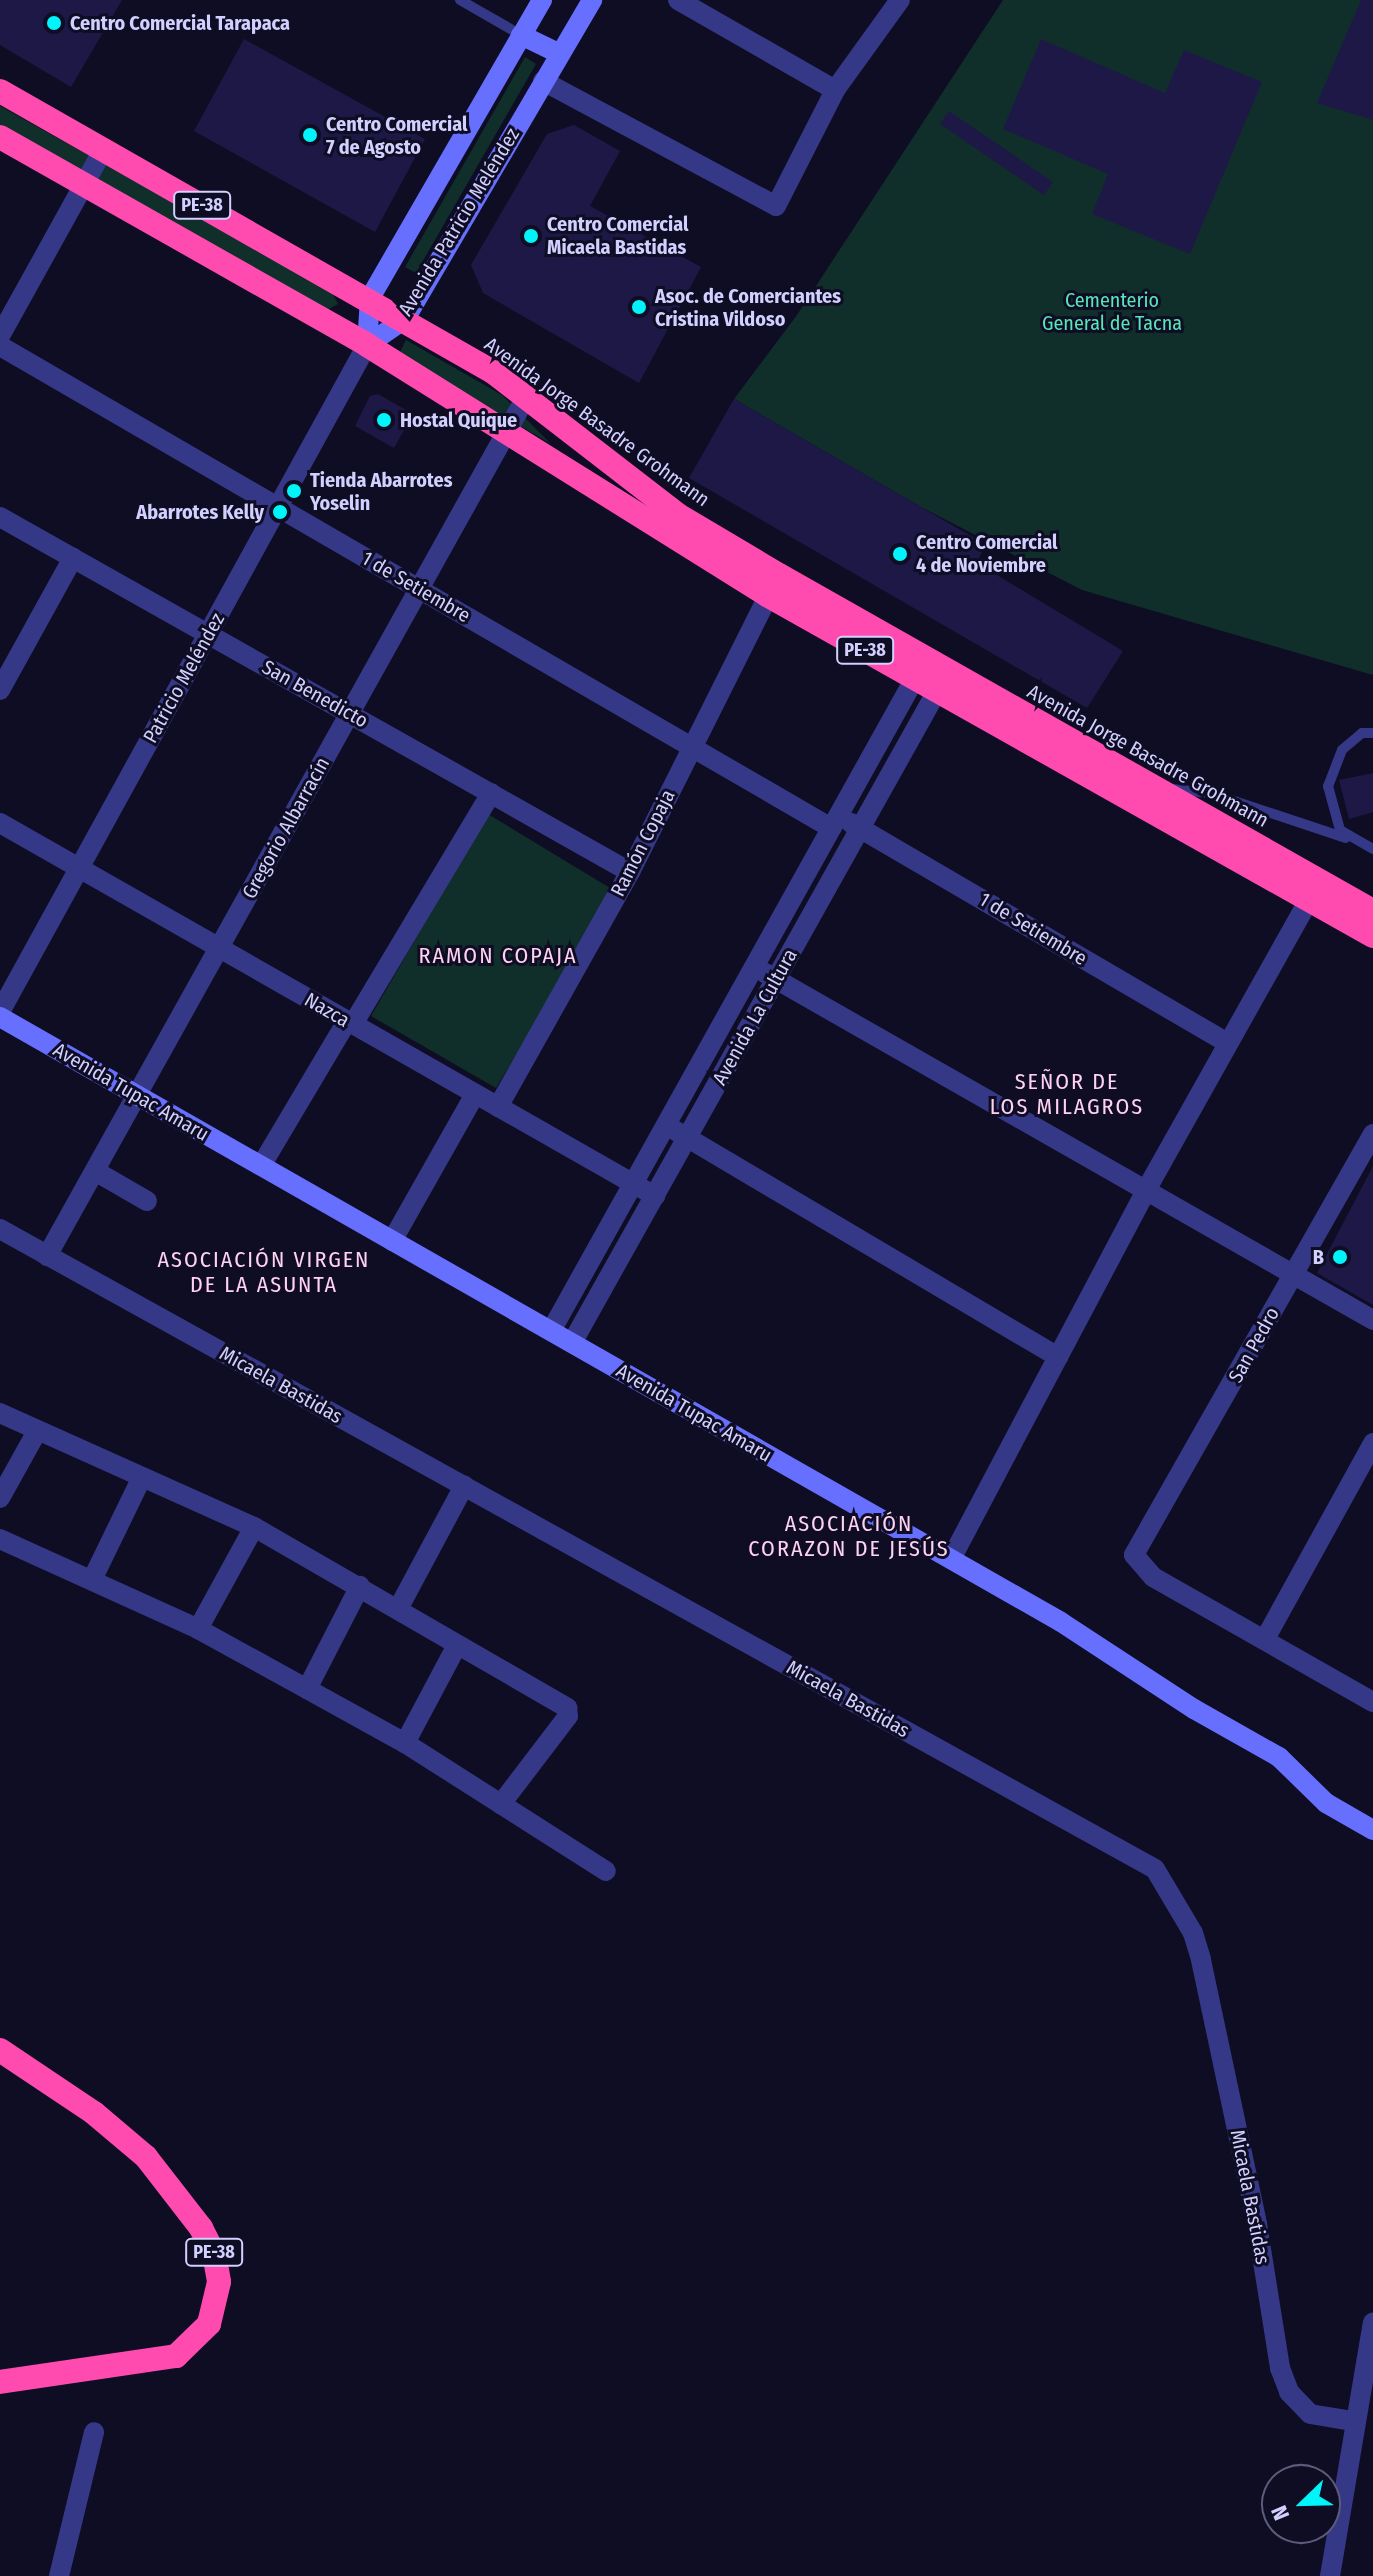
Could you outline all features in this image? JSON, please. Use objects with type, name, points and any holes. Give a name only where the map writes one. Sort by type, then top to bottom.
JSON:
[{"type":"highway","name":"Avenida Jorge Basadre Grohmann","points":[[0,91],[370,298],[493,372],[773,585],[915,678],[1373,936]]},
{"type":"highway","name":"Avenida Jorge Basadre Grohmann","points":[[0,137],[367,345],[507,432],[773,585],[1155,788],[1373,911]]},
{"type":"highway","name":"PE-38","points":[[0,2050],[94,2113],[146,2157],[201,2228],[214,2253],[219,2282],[209,2324],[176,2356],[0,2382]]},
{"type":"street","name":"Avenida Patricio Meléndez","points":[[367,345],[370,298],[542,0]]},
{"type":"street","name":"Avenida Patricio Meléndez","points":[[367,345],[405,319],[592,0]]},
{"type":"street","points":[[678,0],[835,90]]},
{"type":"street","points":[[543,81],[776,206],[835,90],[900,0]]},
{"type":"street","points":[[521,35],[560,54]]},
{"type":"street","points":[[0,336],[103,150]]},
{"type":"street","name":"Patricio Meléndez","points":[[0,1014],[367,345]]},
{"type":"street","name":"1 de Setiembre","points":[[0,346],[691,747],[834,822],[861,827],[1227,1043]]},
{"type":"street","name":"Gregorio Albarracín","points":[[47,1256],[525,399]]},
{"type":"street","name":"San Benedicto","points":[[0,517],[630,872]]},
{"type":"street","points":[[0,690],[8,655],[73,558]]},
{"type":"street","name":"Ramón Copaja","points":[[498,1107],[630,872],[773,585]]},
{"type":"street","name":"Avenida La Cultura","points":[[551,1331],[915,678]]},
{"type":"street","name":"Avenida La Cultura","points":[[572,1343],[937,691]]},
{"type":"street","points":[[261,1166],[491,793]]},
{"type":"street","name":"Nazca","points":[[0,823],[655,1196]]},
{"type":"street","points":[[951,1559],[1145,1192],[1309,900]]},
{"type":"street","points":[[754,966],[1373,1320]]},
{"type":"street","name":"Avenida Tupac Amaru","points":[[0,1014],[951,1559],[1255,1741],[1294,1768],[1326,1803],[1373,1830]]},
{"type":"street","points":[[392,1241],[475,1094]]},
{"type":"street","points":[[666,1125],[1058,1357]]},
{"type":"street","name":"San Pedro","points":[[1265,1639],[1153,1577],[1134,1555],[1371,1144]]},
{"type":"street","points":[[95,1171],[147,1201]]},
{"type":"street","name":"Micaela Bastidas","points":[[0,1229],[1155,1869],[1193,1933],[1201,1960],[1257,2224],[1280,2368],[1289,2392],[1310,2414],[1353,2421]]},
{"type":"street","points":[[0,1413],[36,1433],[254,1527],[360,1586],[568,1712],[501,1804]]},
{"type":"street","points":[[0,1498],[36,1433]]},
{"type":"street","points":[[1373,1443],[1265,1639],[1373,1702]]},
{"type":"street","points":[[92,1580],[141,1479]]},
{"type":"street","points":[[398,1609],[464,1486]]},
{"type":"street","points":[[198,1629],[254,1527]]},
{"type":"street","points":[[0,1539],[198,1629],[405,1743],[606,1871]]},
{"type":"street","points":[[307,1689],[360,1586]]},
{"type":"street","points":[[405,1743],[457,1645]]},
{"type":"street","points":[[1330,2576],[1353,2421],[1373,2323]]},
{"type":"street","points":[[59,2576],[94,2432]]},
{"type":"lane","points":[[460,0],[521,35]]},
{"type":"lane","points":[[1346,838],[1330,809],[1330,773],[1351,740],[1373,733]]},
{"type":"lane","points":[[1155,788],[1210,793],[1373,849]]},
{"type":"green space","name":"Cementerio General de Tacna","points":[[1003,0],[1373,0],[1373,675],[1082,590],[921,507],[734,399],[797,315]]},
{"type":"green space","points":[[525,57],[536,64],[416,273],[405,267]]},
{"type":"green space","points":[[0,106],[331,291],[338,304],[327,310],[0,125]]},
{"type":"green space","points":[[406,340],[502,395],[551,444],[399,354]]},
{"type":"green space","points":[[488,814],[615,891],[496,1088],[371,1016]]},
{"type":"building","name":"Centro Comercial Tarapaca","points":[[0,0],[122,0],[71,87],[0,45]]},
{"type":"building","points":[[1361,0],[1373,0],[1373,120],[1317,103]]},
{"type":"building","name":"Centro Comercial 7 de Agosto","points":[[244,39],[425,139],[375,232],[194,131]]},
{"type":"building","points":[[1041,39],[1165,93],[1184,50],[1262,82],[1190,254],[1092,214],[1108,174],[1003,129]]},
{"type":"building","points":[[949,111],[1053,182],[1044,195],[940,124]]},
{"type":"building","points":[[574,125],[620,151],[590,206],[701,267],[639,383],[483,293],[471,265],[547,134]]},
{"type":"building","name":"Hostal Quique","points":[[378,394],[413,414],[394,448],[355,426],[370,396]]},
{"type":"building","name":"Centro Comercial 4 de Noviembre","points":[[734,399],[985,544],[977,563],[1123,651],[1087,708],[689,478]]},
{"type":"building","points":[[1373,773],[1373,812],[1349,819],[1339,780]]},
{"type":"building","points":[[1373,1166],[1373,1305],[1317,1273]]},
{"type":"place","name":"Centro Comercial Tarapaca","points":[[54,23]]},
{"type":"place","name":"Centro Comercial 7 de Agosto","points":[[310,135]]},
{"type":"place","name":"Centro Comercial Micaela Bastidas","points":[[531,236]]},
{"type":"place","name":"Asoc. de Comerciantes Cristina Vildoso","points":[[639,307]]},
{"type":"place","name":"Hostal Quique","points":[[384,420]]},
{"type":"place","name":"Tienda Abarrotes Yoselin","points":[[294,491]]},
{"type":"place","name":"Abarrotes Kelly","points":[[280,512]]},
{"type":"place","name":"Centro Comercial 4 de Noviembre","points":[[900,554]]},
{"type":"place","name":"B","points":[[1340,1257]]},
{"type":"district","name":"RAMON COPAJA","points":[[498,956]]},
{"type":"district","name":"SEÑOR DE LOS MILAGROS","points":[[1067,1094]]},
{"type":"district","name":"ASOCIACIÓN VIRGEN DE LA ASUNTA","points":[[264,1272]]},
{"type":"district","name":"ASOCIACIÓN CORAZON DE JESÚS","points":[[849,1536]]}]
